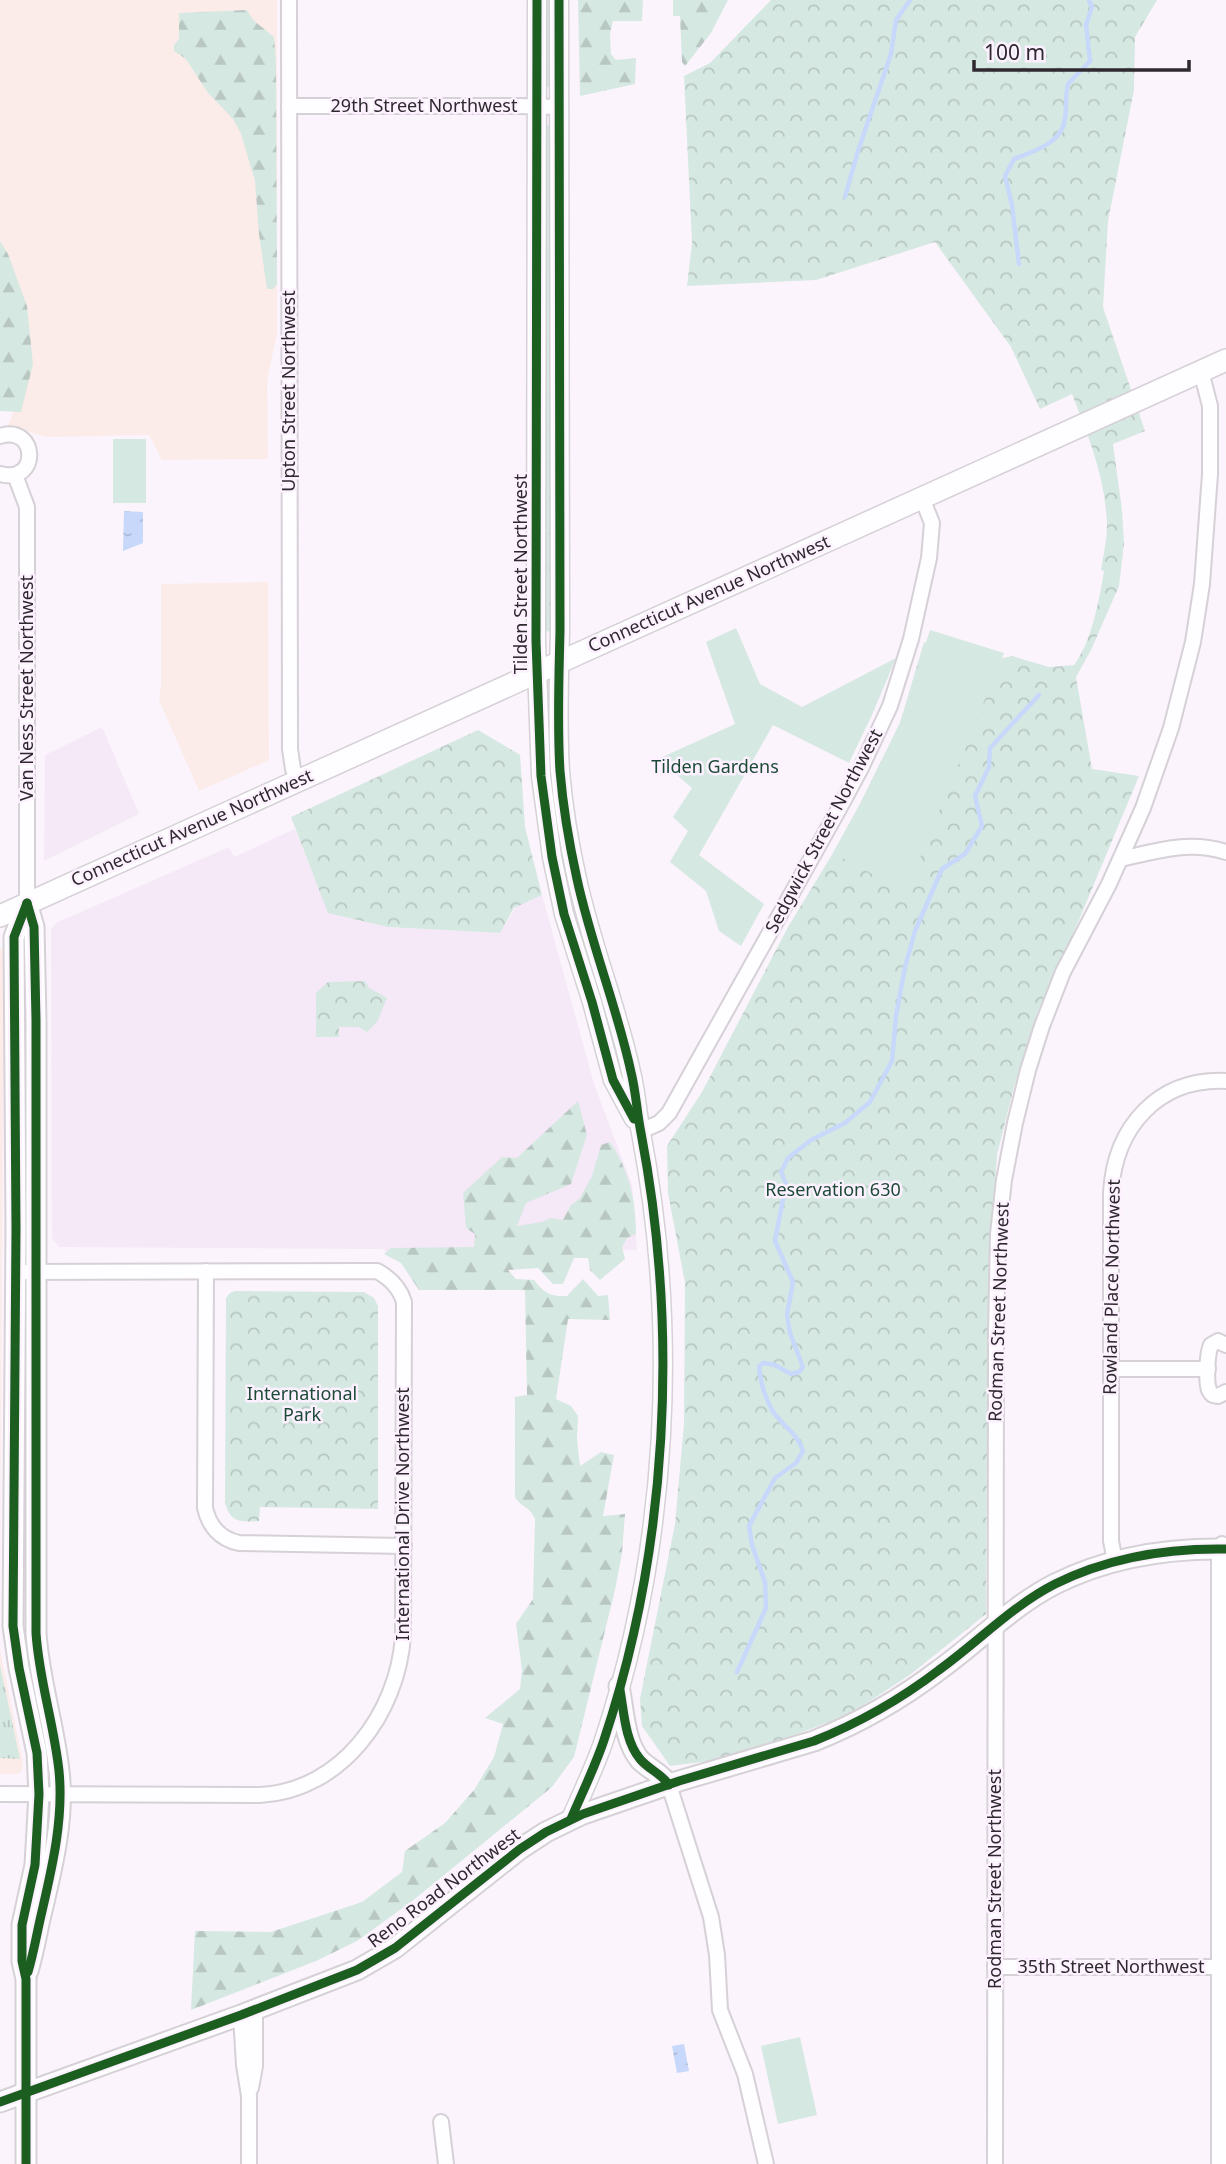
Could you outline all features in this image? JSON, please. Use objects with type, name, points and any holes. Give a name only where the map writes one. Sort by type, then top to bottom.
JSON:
[{"type":"main road","name":"Connecticut Avenue Northwest","points":[[0,916],[1226,360]]},
{"type":"main road","name":"Van Ness Street Northwest","points":[[26,2164],[26,1979],[22,1961],[22,1925],[35,1865],[39,1794],[37,1753],[13,1626],[14,937],[27,904]]},
{"type":"main road","name":"Van Ness Street Northwest","points":[[26,1979],[51,1872],[60,1794],[56,1748],[37,1658],[34,927],[27,904]]},
{"type":"main road","name":"Reno Road Northwest","points":[[0,2102],[343,1977],[372,1963],[509,1857],[546,1832],[605,1805],[814,1741],[846,1727],[916,1688],[1028,1600],[1055,1584],[1115,1561],[1163,1551],[1224,1546]]},
{"type":"main road","points":[[619,1686],[634,1751],[645,1765],[669,1784]]},
{"type":"street","name":"Upton Street Northwest","points":[[289,0],[289,749],[298,781]]},
{"type":"street","name":"Tilden Street Northwest","points":[[537,0],[537,671],[541,776],[564,914],[613,1080],[641,1131]]},
{"type":"street","name":"Tilden Street Northwest","points":[[559,0],[560,771],[566,824],[577,879],[626,1052],[641,1131],[659,1252],[663,1326],[662,1410],[657,1483],[647,1556],[619,1686],[603,1743],[571,1819]]},
{"type":"street","name":"29th Street Northwest","points":[[289,106],[559,107]]},
{"type":"street","name":"Rodman Street Northwest","points":[[995,2164],[996,1297],[998,1234],[1004,1180],[1023,1091],[1042,1026],[1073,950],[1121,859],[1143,808],[1171,728],[1187,671],[1206,547],[1210,474],[1210,406],[1201,371]]},
{"type":"street","name":"Van Ness Street Northwest","points":[[0,436],[18,436],[29,449],[29,462],[21,472],[7,475],[27,507],[27,904]]},
{"type":"street","name":"Sedgwick Street Northwest","points":[[641,1131],[659,1123],[669,1113],[839,807],[880,726],[909,650],[928,565],[932,523],[922,498]]},
{"type":"street","points":[[1121,859],[1183,846],[1206,847],[1226,852]]},
{"type":"street","points":[[557,884],[577,879]]},
{"type":"street","name":"Rowland Place Northwest","points":[[1115,1561],[1111,1541],[1111,1192],[1114,1170],[1120,1147],[1139,1116],[1163,1096],[1191,1084],[1226,1081]]},
{"type":"street","points":[[206,1271],[205,1508],[212,1526],[227,1540],[239,1543],[404,1546]]},
{"type":"street","name":"International Drive Northwest","points":[[0,1794],[271,1794],[302,1786],[347,1756],[372,1728],[397,1678],[403,1636],[404,1302],[399,1290],[386,1276],[377,1271],[15,1272]]},
{"type":"street","points":[[1226,1345],[1218,1341],[1211,1345],[1208,1368],[1211,1394],[1218,1396],[1226,1392]]},
{"type":"street","points":[[1111,1370],[1208,1368]]},
{"type":"street","points":[[1219,2164],[1224,1546]]},
{"type":"street","points":[[669,1784],[711,1917],[717,1955],[720,2010],[745,2074],[766,2164]]},
{"type":"street","name":"35th Street Northwest","points":[[995,1967],[1222,1967]]},
{"type":"street","points":[[248,2012],[256,2066],[249,2096],[249,2164]]},
{"type":"street","points":[[440,2122],[446,2164]]},
{"type":"shaded area","points":[[0,0],[277,0],[277,334],[267,381],[268,459],[162,460],[149,435],[47,437],[8,426],[19,398],[11,270],[0,239]]},
{"type":"shaded area","points":[[268,582],[269,760],[199,791],[159,700],[161,584]]},
{"type":"shaded area","points":[[102,727],[139,814],[44,861],[45,755]]},
{"type":"shaded area","points":[[295,829],[329,913],[388,927],[500,933],[516,907],[542,895],[594,1084],[632,1185],[637,1250],[407,1252],[396,1258],[382,1249],[59,1247],[52,1238],[51,929],[56,923],[229,847],[234,857]]},
{"type":"shaded area","points":[[0,948],[4,950],[0,1591]]},
{"type":"shaded area","points":[[0,1650],[23,1762],[22,1771],[18,1774],[0,1774]]},
{"type":"green space","points":[[543,0],[557,0],[555,84],[550,88],[545,85]]},
{"type":"green space","points":[[578,0],[643,0],[642,21],[613,21],[610,34],[611,54],[616,60],[636,58],[635,84],[580,96]]},
{"type":"green space","points":[[673,0],[728,0],[711,33],[685,66],[682,62],[680,16],[673,16]]},
{"type":"green space","name":"Reservation 630","points":[[771,0],[1157,0],[1135,37],[1134,90],[1108,221],[1103,307],[1145,431],[1113,444],[1124,544],[1119,586],[1076,677],[1092,769],[1139,776],[1062,961],[1038,1011],[1014,1087],[997,1155],[988,1287],[986,1614],[911,1674],[852,1713],[790,1737],[718,1760],[670,1766],[642,1726],[640,1699],[675,1524],[684,1424],[685,1283],[668,1193],[667,1146],[702,1092],[788,927],[860,804],[900,723],[924,642],[990,661],[1012,656],[1049,667],[1074,665],[1086,644],[1097,608],[1104,571],[1101,570],[1107,532],[1100,475],[1072,394],[1040,409],[1011,347],[935,242],[816,280],[687,286],[692,243],[684,76],[710,63]]},
{"type":"green space","points":[[247,10],[253,20],[274,37],[277,284],[273,289],[267,289],[255,181],[241,134],[233,119],[208,93],[186,59],[174,51],[174,45],[179,39],[179,13]]},
{"type":"green space","points":[[551,124],[555,630],[549,632],[544,629],[543,131]]},
{"type":"green space","points":[[0,241],[8,254],[27,306],[33,364],[21,412],[0,411]]},
{"type":"green space","points":[[113,439],[146,439],[146,503],[113,503]]},
{"type":"green space","name":"Tilden Gardens","points":[[736,628],[760,684],[802,707],[896,658],[849,763],[773,725],[699,855],[764,904],[741,946],[719,931],[706,891],[670,862],[688,831],[673,817],[692,788],[658,759],[735,724],[706,642]]},
{"type":"green space","points":[[930,630],[1004,653],[906,892],[833,853],[900,723]]},
{"type":"green space","points":[[478,730],[520,755],[525,827],[542,895],[514,908],[500,933],[388,927],[328,913],[291,817]]},
{"type":"green space","points":[[365,981],[369,988],[387,998],[377,1022],[367,1032],[359,1027],[339,1027],[339,1037],[316,1037],[316,993],[328,982]]},
{"type":"green space","points":[[578,1101],[587,1135],[571,1184],[526,1203],[517,1226],[550,1218],[563,1220],[592,1176],[601,1145],[610,1142],[622,1163],[630,1186],[635,1209],[636,1234],[627,1238],[622,1247],[625,1259],[600,1280],[590,1270],[588,1258],[574,1258],[563,1284],[553,1284],[538,1268],[508,1270],[516,1279],[534,1280],[545,1291],[556,1296],[567,1296],[583,1279],[598,1296],[608,1295],[610,1320],[568,1319],[556,1399],[571,1406],[578,1416],[580,1466],[601,1452],[614,1455],[603,1516],[625,1514],[622,1553],[615,1590],[574,1757],[552,1787],[411,1902],[357,1941],[316,1961],[191,2010],[195,1931],[271,1932],[362,1902],[402,1872],[405,1851],[445,1823],[474,1790],[494,1757],[503,1724],[485,1718],[520,1689],[522,1670],[516,1624],[533,1599],[535,1519],[515,1497],[515,1397],[527,1395],[525,1290],[419,1290],[401,1263],[384,1254],[391,1248],[474,1247],[475,1234],[466,1228],[463,1193],[502,1157],[517,1158]]},
{"type":"green space","name":"International Park","points":[[235,1291],[364,1292],[374,1298],[378,1306],[378,1509],[260,1507],[259,1521],[241,1521],[230,1514],[225,1503],[226,1298]]},
{"type":"green space","points":[[0,1665],[20,1759],[0,1758]]},
{"type":"green space","points":[[800,2037],[817,2115],[778,2124],[761,2046]]},
{"type":"water","points":[[124,511],[143,512],[143,543],[123,551]]},
{"type":"water","points":[[684,2044],[689,2071],[677,2073],[672,2046]]},
{"type":"waterway","points":[[845,197],[891,54],[896,20],[910,0]]},
{"type":"waterway","points":[[1019,264],[1012,205],[1005,176],[1014,159],[1046,145],[1063,127],[1068,84],[1090,61],[1086,25],[1092,7],[1089,0]]},
{"type":"waterway","points":[[737,1672],[766,1608],[765,1582],[752,1545],[749,1526],[775,1478],[796,1463],[803,1451],[797,1439],[772,1410],[763,1388],[759,1366],[764,1363],[775,1365],[791,1374],[799,1372],[803,1367],[790,1333],[787,1315],[793,1282],[775,1241],[783,1199],[789,1191],[781,1172],[788,1158],[811,1140],[845,1123],[870,1102],[892,1061],[896,1016],[915,931],[942,869],[965,854],[982,826],[975,796],[989,767],[990,748],[1039,695]]},
{"type":"cycle path","points":[[537,0],[536,641],[541,776],[552,857],[564,914],[613,1080],[634,1119]]},
{"type":"cycle path","points":[[559,0],[560,771],[577,879],[619,1024],[634,1087],[653,1208],[663,1361],[661,1439],[654,1516],[642,1592],[626,1667],[604,1740],[571,1819]]},
{"type":"cycle path","points":[[27,903],[34,927],[36,1020],[36,1633],[57,1754],[60,1790],[55,1846],[28,1972]]},
{"type":"cycle path","points":[[26,2164],[26,1979],[22,1961],[22,1925],[35,1865],[39,1794],[37,1753],[13,1626],[16,1229],[14,937],[27,903]]},
{"type":"cycle path","points":[[0,2102],[357,1970],[395,1948],[520,1849],[546,1832],[583,1814],[679,1781],[814,1741],[847,1726],[910,1691],[1024,1603],[1055,1584],[1096,1567],[1138,1556],[1182,1550],[1226,1549]]},
{"type":"cycle path","points":[[620,1690],[626,1726],[635,1752],[643,1763],[669,1785]]}]
